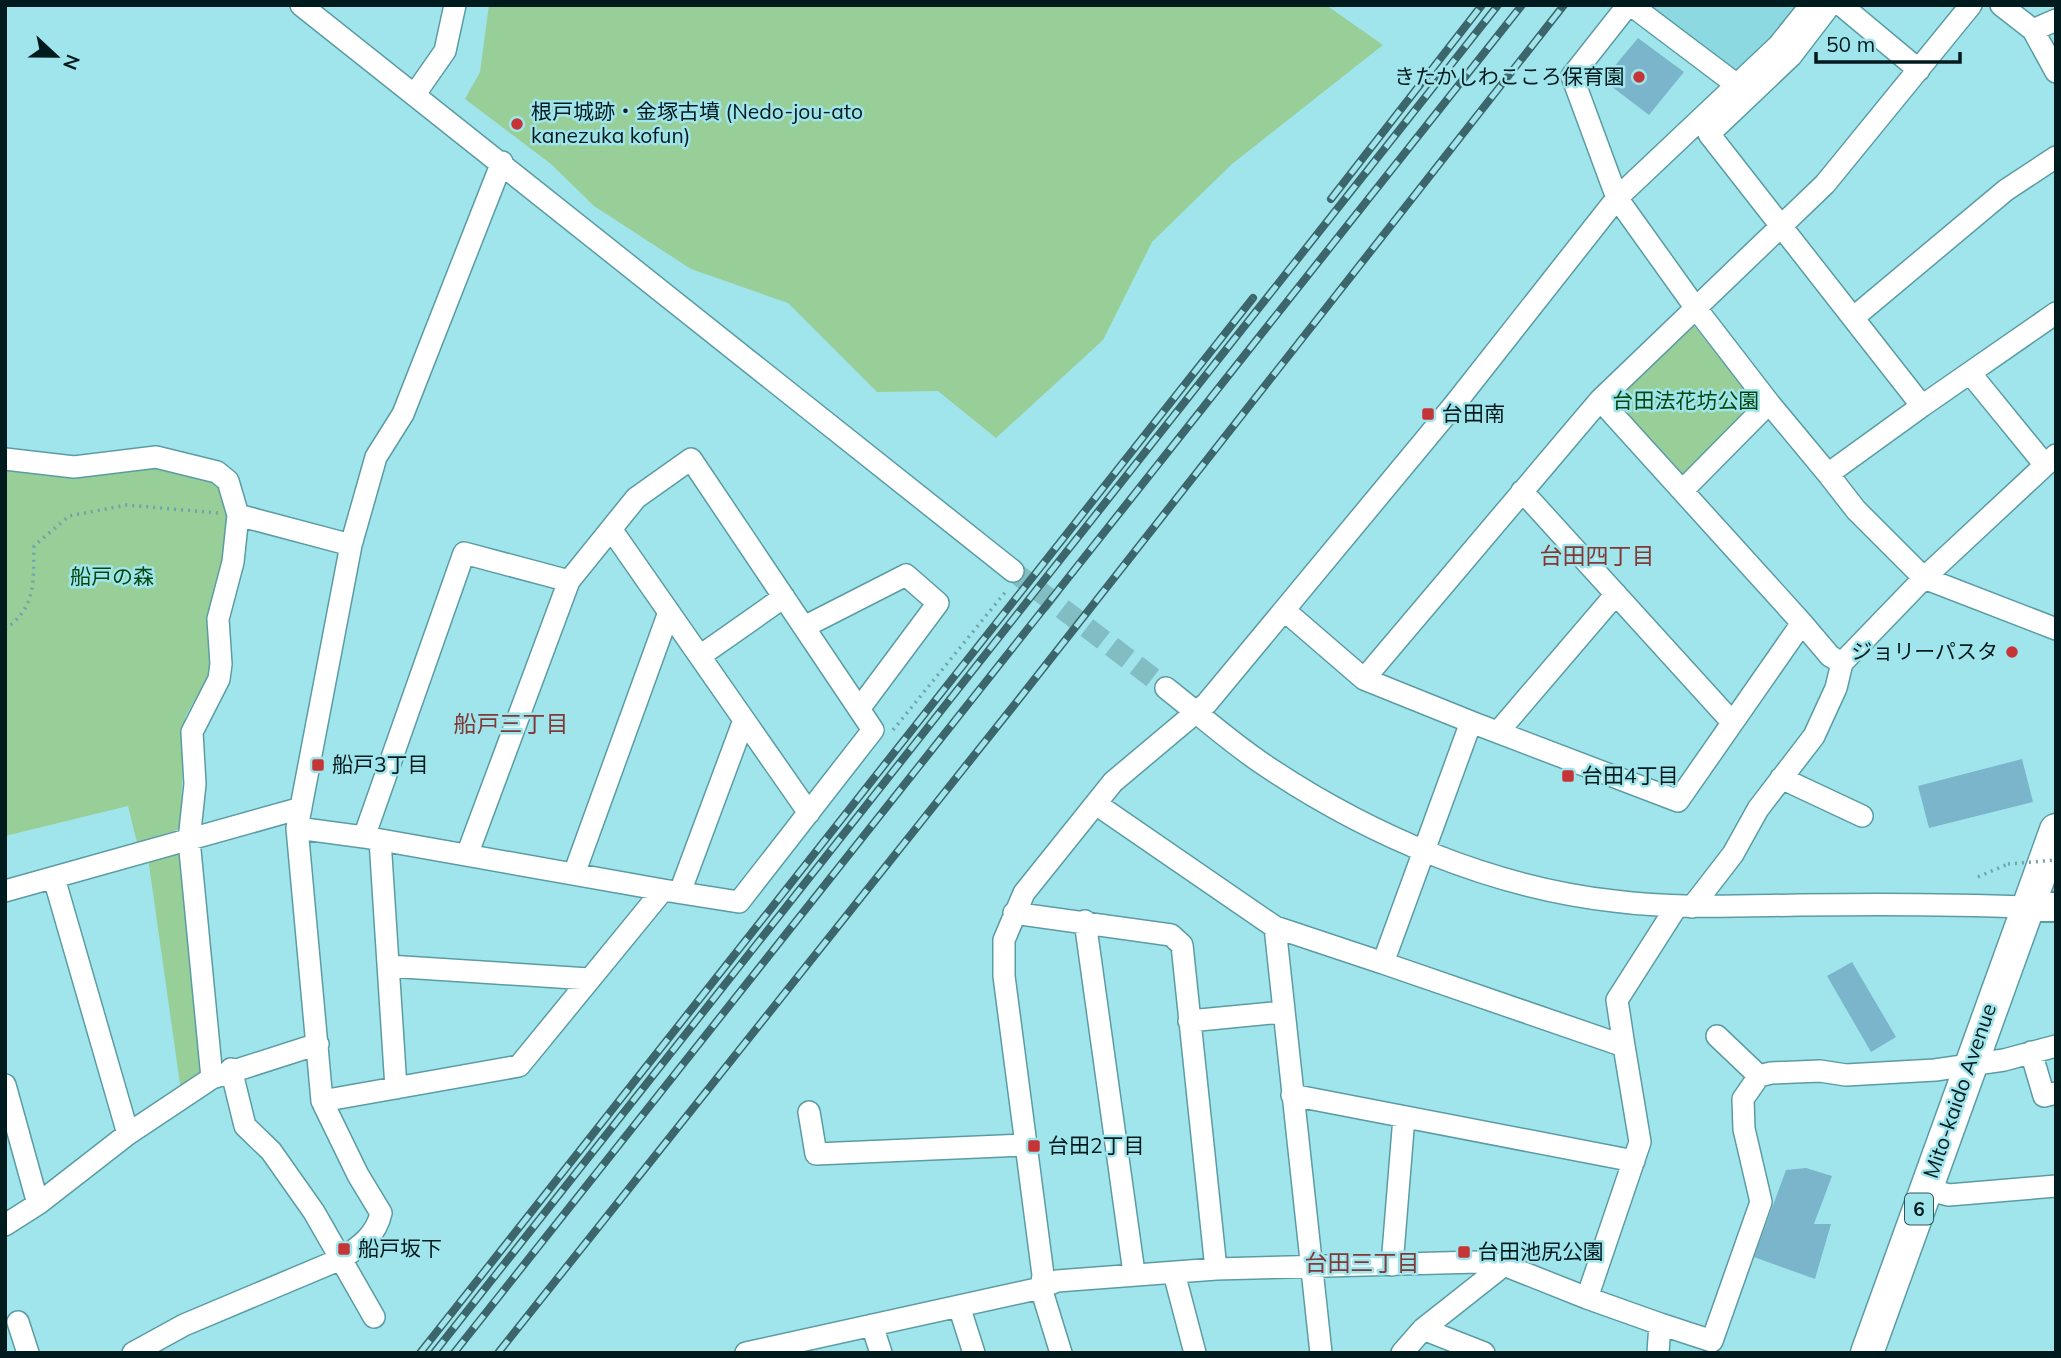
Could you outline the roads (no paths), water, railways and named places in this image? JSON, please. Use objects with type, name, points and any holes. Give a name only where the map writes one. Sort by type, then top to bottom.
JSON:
[{"type":"highway","name":"Mito-kaido Avenue","points":[[1867,1353],[1970,1064],[2041,907],[2056,830]]},
{"type":"street","points":[[301,5],[502,162],[1012,579]]},
{"type":"street","points":[[415,94],[445,51],[455,5]]},
{"type":"street","points":[[1734,83],[1630,5],[1572,76],[1617,198],[1695,307],[1856,510],[1924,578],[2056,629]]},
{"type":"street","points":[[1061,1353],[1041,1288],[1043,1275],[1004,976],[1004,940],[1024,893],[1113,782],[1197,712],[1454,405],[1617,198],[1734,83],[1777,46],[1811,5]]},
{"type":"street","points":[[1830,5],[1791,56],[1709,134],[1922,406]]},
{"type":"street","points":[[1841,5],[1919,70]]},
{"type":"street","points":[[1364,679],[1600,400],[1825,184],[1972,5]]},
{"type":"street","points":[[2001,5],[2033,30],[2056,72]]},
{"type":"street","points":[[2033,30],[2056,20]]},
{"type":"street","points":[[1853,318],[2006,190],[2056,157]]},
{"type":"street","points":[[133,1353],[184,1325],[341,1259],[371,1236],[381,1213],[358,1175],[322,1101],[299,818],[351,545],[376,457],[402,414],[502,162]]},
{"type":"street","points":[[1828,474],[2056,313]]},
{"type":"street","points":[[1587,1298],[1640,1142],[1617,1000],[1685,906],[1733,854],[1758,809],[1814,736],[1836,688],[1842,663],[1924,578],[2050,460],[1970,373]]},
{"type":"street","points":[[1600,400],[1830,656],[1842,663]]},
{"type":"street","points":[[1682,490],[1769,403]]},
{"type":"street","points":[[5,459],[74,467],[156,457],[217,472],[228,481],[238,515],[233,562],[218,619],[221,664],[219,679],[192,732],[195,784],[189,840],[221,1074],[245,1126],[271,1151],[314,1212],[374,1317]]},
{"type":"street","points":[[5,891],[189,840],[299,818],[372,838],[467,855],[574,874],[671,891],[739,902],[873,730],[691,459],[636,498],[569,581],[467,855]]},
{"type":"street","points":[[1522,491],[1732,722]]},
{"type":"street","points":[[238,515],[351,545]]},
{"type":"street","points":[[611,529],[809,813]]},
{"type":"street","points":[[397,1088],[388,966],[372,838],[464,553],[569,581]]},
{"type":"street","points":[[804,627],[906,575],[938,603],[859,709]]},
{"type":"street","points":[[1498,732],[1616,594]]},
{"type":"street","points":[[700,656],[784,597]]},
{"type":"street","points":[[1284,610],[1364,679],[1678,801],[1802,623]]},
{"type":"street","points":[[574,874],[669,612]]},
{"type":"street","points":[[1166,688],[1264,764],[1315,797],[1422,850],[1480,871],[1543,887],[1612,901],[1685,906],[1950,904],[2041,907]]},
{"type":"street","points":[[322,1101],[519,1066],[589,979],[671,891],[744,720]]},
{"type":"street","points":[[1383,963],[1422,850],[1471,722]]},
{"type":"street","points":[[1781,778],[1862,817]]},
{"type":"street","points":[[1096,804],[1275,927],[1624,1046]]},
{"type":"street","points":[[54,878],[128,1135]]},
{"type":"street","points":[[1014,914],[1086,921],[1171,935],[1182,945],[1216,1269]]},
{"type":"street","points":[[1086,921],[1134,1273]]},
{"type":"street","points":[[1275,927],[1321,1353]]},
{"type":"street","points":[[388,966],[589,979]]},
{"type":"street","points":[[1189,1021],[1283,1012]]},
{"type":"street","points":[[1717,1036],[1759,1076]]},
{"type":"street","points":[[5,1225],[38,1204],[128,1135],[221,1074],[318,1044]]},
{"type":"street","points":[[746,1353],[788,1348],[872,1325],[1041,1288],[1057,1281],[1134,1273],[1216,1269],[1310,1269],[1392,1265],[1504,1265],[1715,1347],[1761,1202],[1744,1129],[1743,1098],[1759,1076],[1820,1071],[1846,1075],[1923,1071],[2004,1060],[2056,1046]]},
{"type":"street","points":[[2031,1052],[2044,1096],[2056,1093]]},
{"type":"street","points":[[5,1085],[38,1204]]},
{"type":"street","points":[[1292,1095],[1634,1161]]},
{"type":"street","points":[[809,1112],[816,1154],[1024,1144]]},
{"type":"street","points":[[1392,1265],[1404,1117]]},
{"type":"street","points":[[1926,1189],[1949,1195],[2056,1186]]},
{"type":"street","points":[[1402,1353],[1423,1329],[1504,1265]]},
{"type":"street","points":[[1174,1273],[1195,1353]]},
{"type":"street","points":[[959,1306],[974,1353]]},
{"type":"street","points":[[18,1322],[28,1353]]},
{"type":"street","points":[[1658,1353],[1660,1324]]},
{"type":"street","points":[[872,1325],[881,1353]]},
{"type":"street","points":[[1423,1329],[1484,1353]]},
{"type":"tunnel","points":[[1013,571],[1166,688]]},
{"type":"railway","points":[[1331,199],[1482,5]]},
{"type":"railway","points":[[434,1353],[1498,5]]},
{"type":"railway","points":[[454,1353],[1522,5]]},
{"type":"railway","points":[[498,1353],[1019,699],[1564,5]]},
{"type":"railway","points":[[420,1353],[1253,298]]},
{"type":"place","name":"きたかしわこころ保育園","points":[[1639,77]]},
{"type":"place","name":"根戸城跡・金塚古墳 (Nedo-jou-ato kanezuka kofun)","points":[[517,124]]},
{"type":"place","name":"台田南","points":[[1428,414]]},
{"type":"place","name":"ジョリーパスタ","points":[[2012,652]]},
{"type":"place","name":"船戸3丁目","points":[[318,765]]},
{"type":"place","name":"台田4丁目","points":[[1568,776]]},
{"type":"place","name":"台田2丁目","points":[[1034,1146]]},
{"type":"place","name":"船戸坂下","points":[[344,1249]]},
{"type":"place","name":"台田池尻公園","points":[[1464,1252]]},
{"type":"district","name":"台田四丁目","points":[[1597,556]]},
{"type":"district","name":"船戸三丁目","points":[[511,724]]},
{"type":"district","name":"台田三丁目","points":[[1362,1263]]},
{"type":"park label","name":"台田法花坊公園","points":[[1686,401]]},
{"type":"park label","name":"船戸の森","points":[[112,577]]}]
